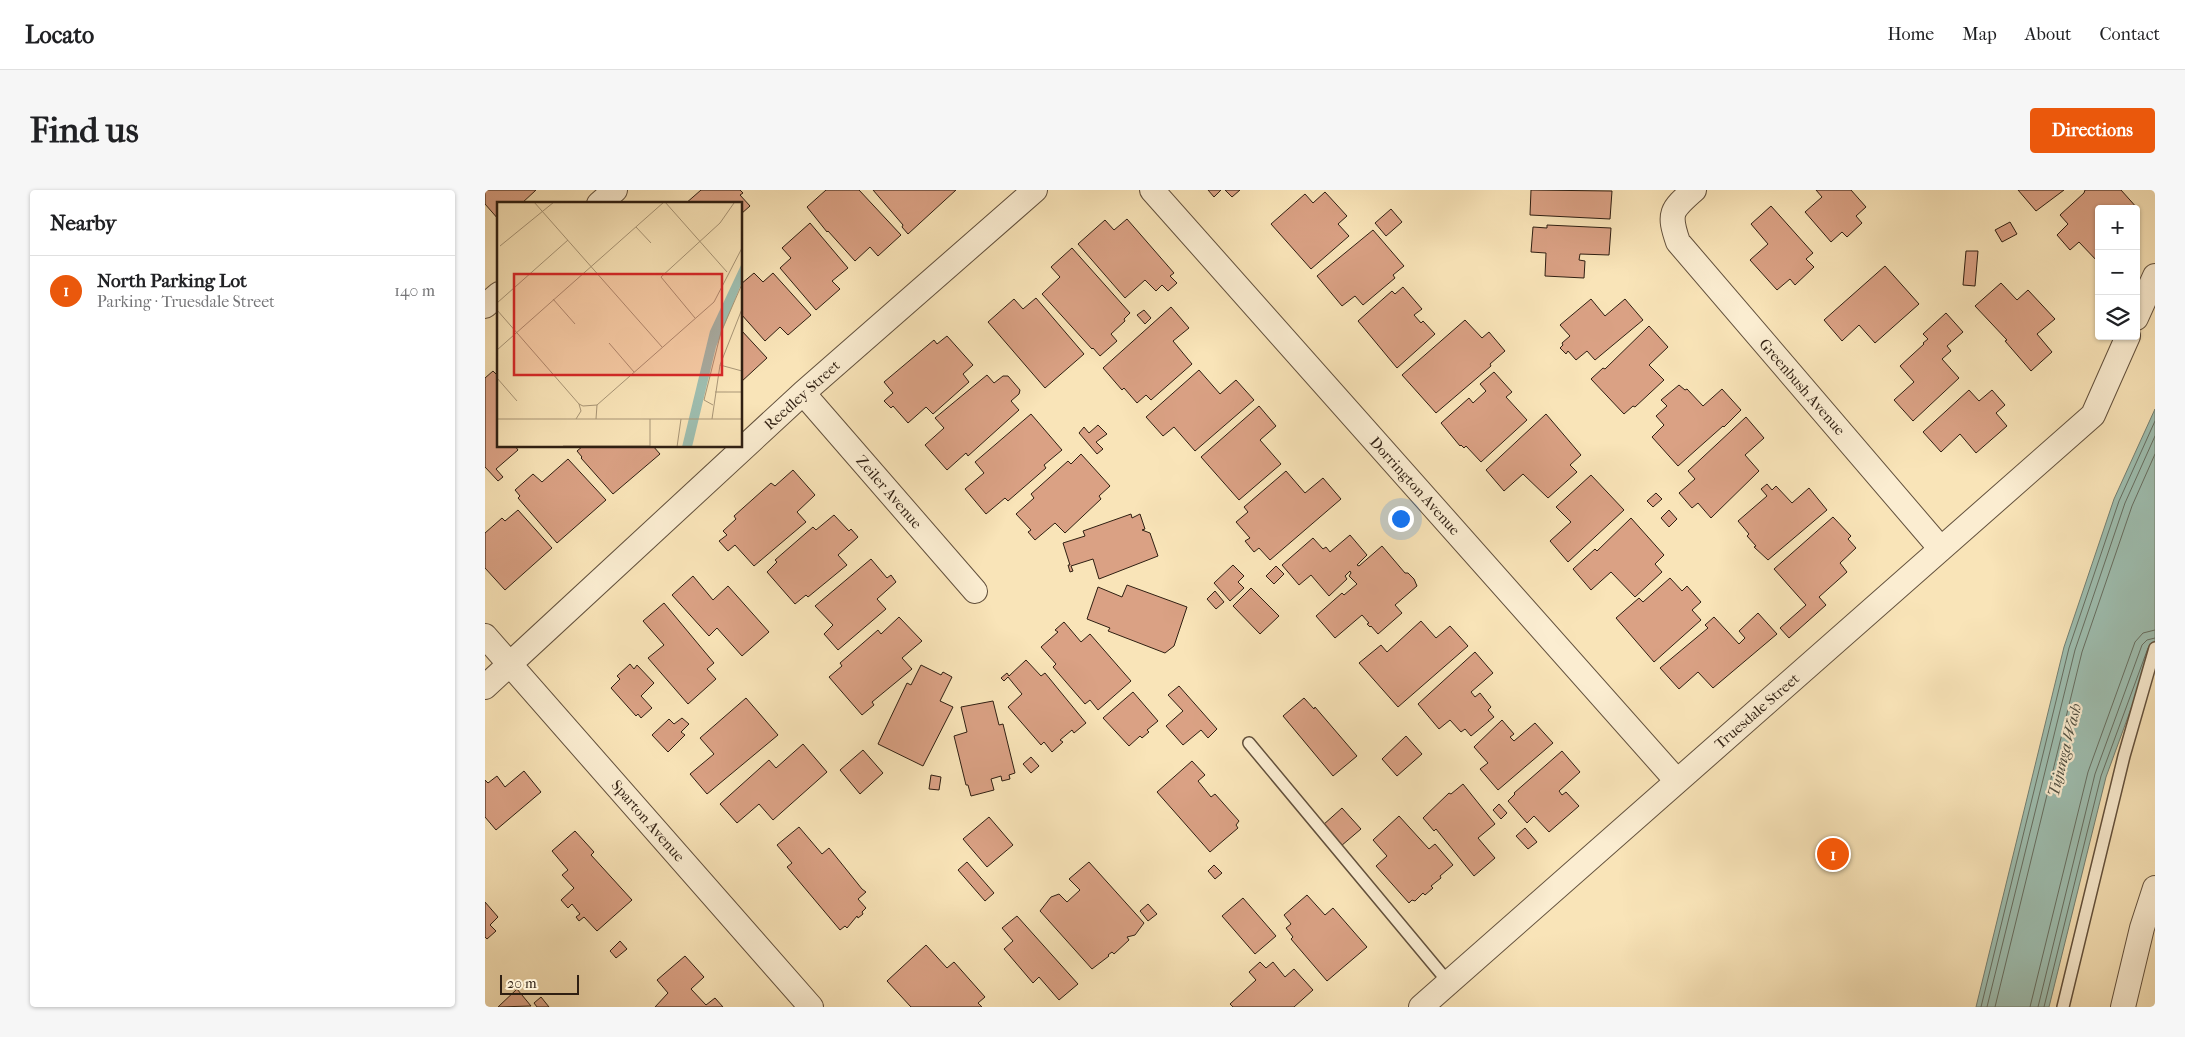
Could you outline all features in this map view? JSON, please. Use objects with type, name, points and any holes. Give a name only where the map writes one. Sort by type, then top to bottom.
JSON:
[{"type":"street","points":[[601,202],[615,190]]},
{"type":"street","name":"Reedley Street","points":[[485,687],[511,666],[803,393],[1035,190]]},
{"type":"street","name":"Dorrington Avenue","points":[[1152,190],[1677,781]]},
{"type":"street","name":"Greenbush Avenue","points":[[1693,190],[1677,204],[1671,220],[1678,242],[1941,549]]},
{"type":"street","points":[[2140,309],[2155,276]]},
{"type":"street","points":[[485,306],[497,296]]},
{"type":"street","name":"Truesdale Street","points":[[1421,1007],[2093,415],[2126,340]]},
{"type":"street","name":"Zeiler Avenue","points":[[803,393],[975,591]]},
{"type":"street","name":"Sparton Avenue","points":[[485,636],[811,1007]]},
{"type":"street","points":[[2123,1007],[2149,929],[2155,888]]},
{"type":"lane","points":[[2063,1007],[2122,765],[2155,648]]},
{"type":"lane","points":[[1249,743],[1449,983]]},
{"type":"water","name":"Tujunga Wash","points":[[2155,409],[2155,643],[2106,777],[2049,1007],[1976,1007],[2064,647],[2114,499]]},
{"type":"building","points":[[485,190],[536,190],[523,202],[497,202],[497,218],[485,204]]},
{"type":"building","points":[[701,190],[740,190],[743,193],[740,195],[750,206],[743,212],[743,202],[687,202]]},
{"type":"building","points":[[826,190],[859,190],[901,235],[878,256],[870,247],[855,261],[827,232],[807,207]]},
{"type":"building","points":[[873,190],[956,190],[908,234],[902,227],[903,225]]},
{"type":"building","points":[[1208,190],[1221,190],[1214,197]]},
{"type":"building","points":[[1225,190],[1240,190],[1232,197]]},
{"type":"building","points":[[1531,190],[1612,191],[1610,219],[1530,215]]},
{"type":"building","points":[[1816,190],[1851,190],[1866,207],[1856,216],[1862,223],[1847,237],[1842,232],[1831,242],[1805,212],[1822,197]]},
{"type":"building","points":[[2018,190],[2064,190],[2036,211]]},
{"type":"building","points":[[2085,190],[2121,190],[2134,205],[2095,205],[2095,259],[2079,242],[2070,250],[2057,235],[2068,224],[2060,215]]},
{"type":"building","points":[[1325,192],[1347,216],[1338,224],[1349,236],[1311,269],[1271,224],[1305,194],[1313,203]]},
{"type":"building","points":[[1771,206],[1813,253],[1806,259],[1814,267],[1795,285],[1790,279],[1777,290],[1750,260],[1768,244],[1751,224]]},
{"type":"building","points":[[1391,209],[1402,222],[1386,236],[1375,223]]},
{"type":"building","points":[[1127,219],[1174,273],[1170,276],[1177,283],[1168,291],[1162,285],[1156,291],[1145,280],[1125,298],[1078,244],[1105,220],[1114,230]]},
{"type":"building","points":[[2010,222],[2017,234],[2002,242],[1995,230]]},
{"type":"building","points":[[810,223],[848,268],[832,281],[840,289],[816,310],[780,268],[791,258],[782,248]]},
{"type":"building","points":[[1547,225],[1611,228],[1609,255],[1580,254],[1579,260],[1585,261],[1584,278],[1545,276],[1546,253],[1531,252],[1533,227],[1547,228]]},
{"type":"building","points":[[1373,230],[1404,266],[1393,275],[1395,278],[1363,305],[1355,296],[1342,306],[1317,276]]},
{"type":"building","points":[[1072,248],[1130,313],[1124,319],[1125,321],[1111,334],[1117,341],[1100,356],[1042,294],[1060,277],[1051,267]]},
{"type":"building","points":[[1966,251],[1978,251],[1975,286],[1963,285]]},
{"type":"building","points":[[1885,266],[1919,304],[1875,343],[1859,325],[1842,341],[1824,320]]},
{"type":"building","points":[[754,273],[763,282],[773,273],[811,315],[788,335],[780,327],[765,341],[743,316],[743,282]]},
{"type":"building","points":[[2001,283],[2017,300],[2028,290],[2055,319],[2037,334],[2052,352],[2031,371],[2005,341],[2007,340],[1975,306]]},
{"type":"building","points":[[1403,287],[1422,309],[1414,315],[1421,323],[1423,321],[1435,334],[1397,368],[1358,321],[1392,291],[1395,294]]},
{"type":"building","points":[[1036,298],[1084,354],[1045,388],[988,322],[1014,299],[1023,309]]},
{"type":"building","points":[[1591,299],[1605,316],[1625,299],[1643,320],[1595,360],[1587,351],[1576,360],[1568,351],[1566,354],[1560,348],[1563,345],[1562,343],[1570,336],[1560,325]]},
{"type":"building","points":[[1171,307],[1189,328],[1173,341],[1192,364],[1151,400],[1146,395],[1137,403],[1124,388],[1122,390],[1103,368]]},
{"type":"building","points":[[1144,310],[1151,318],[1145,324],[1137,315]]},
{"type":"building","points":[[1946,313],[1963,332],[1947,346],[1951,351],[1942,359],[1959,378],[1913,421],[1894,400],[1914,382],[1900,366],[1924,344],[1928,339],[1923,334]]},
{"type":"building","points":[[1465,320],[1482,338],[1489,332],[1505,351],[1490,364],[1491,366],[1436,413],[1402,375]]},
{"type":"building","points":[[1649,326],[1668,347],[1649,365],[1664,380],[1635,407],[1633,406],[1624,414],[1591,379],[1603,368],[1605,369]]},
{"type":"building","points":[[743,332],[767,358],[743,380]]},
{"type":"building","points":[[947,336],[973,365],[963,374],[969,382],[933,414],[926,407],[908,423],[893,406],[891,408],[884,401],[893,393],[884,382],[934,340],[937,344]]},
{"type":"building","points":[[1199,370],[1220,394],[1236,380],[1254,400],[1195,451],[1174,427],[1163,436],[1146,417]]},
{"type":"building","points":[[493,371],[497,375],[497,448],[516,448],[518,450],[496,469],[503,477],[498,481],[485,467],[485,378]]},
{"type":"building","points":[[1494,372],[1512,392],[1506,397],[1527,420],[1481,462],[1466,446],[1464,448],[1460,446],[1441,423],[1469,398],[1473,403],[1486,391],[1480,384]]},
{"type":"building","points":[[987,375],[994,383],[1003,376],[1008,376],[1020,390],[1019,394],[1011,401],[1019,410],[968,456],[966,453],[947,470],[925,445],[944,428],[935,418]]},
{"type":"building","points":[[1679,385],[1685,390],[1687,389],[1703,406],[1722,389],[1741,410],[1678,466],[1652,437],[1664,425],[1656,416],[1667,406],[1661,400]]},
{"type":"building","points":[[1969,390],[1979,401],[1992,390],[2005,405],[1996,413],[2007,426],[1976,453],[1960,434],[1941,452],[1923,432]]},
{"type":"building","points":[[1259,406],[1276,426],[1260,440],[1281,464],[1239,500],[1201,457]]},
{"type":"building","points":[[1031,414],[1062,450],[1044,465],[1046,468],[1008,501],[1005,498],[986,514],[965,489],[984,473],[975,462]]},
{"type":"building","points":[[1546,414],[1581,455],[1570,465],[1577,472],[1548,498],[1523,474],[1504,491],[1486,470]]},
{"type":"building","points":[[1746,417],[1764,438],[1745,455],[1759,471],[1711,518],[1698,503],[1692,508],[1679,493],[1695,479],[1688,471]]},
{"type":"building","points":[[1098,425],[1107,434],[1096,442],[1103,449],[1097,454],[1079,433],[1084,427],[1089,433]]},
{"type":"building","points":[[581,448],[655,448],[660,454],[613,494],[577,451]]},
{"type":"building","points":[[1081,454],[1110,486],[1099,496],[1101,499],[1065,533],[1055,523],[1035,540],[1028,532],[1031,530],[1016,514],[1034,498],[1031,494],[1068,461],[1071,464]]},
{"type":"building","points":[[568,459],[606,500],[557,543],[518,498],[520,496],[515,490],[533,474],[542,482]]},
{"type":"building","points":[[793,470],[815,495],[797,512],[806,522],[754,566],[735,545],[728,551],[719,541],[727,535],[723,531],[736,519],[734,516],[771,483],[775,486]]},
{"type":"building","points":[[1286,471],[1305,493],[1323,478],[1341,499],[1270,560],[1259,548],[1254,552],[1245,541],[1250,538],[1236,522],[1248,512],[1244,507]]},
{"type":"building","points":[[1591,475],[1624,510],[1568,562],[1550,541],[1571,522],[1556,507]]},
{"type":"building","points":[[1767,484],[1772,490],[1776,486],[1792,503],[1809,488],[1827,510],[1768,560],[1754,547],[1756,546],[1747,536],[1749,534],[1738,521],[1767,496],[1761,489]]},
{"type":"building","points":[[1656,493],[1662,499],[1653,507],[1647,501]]},
{"type":"building","points":[[518,510],[552,548],[505,590],[485,568],[485,533],[502,518],[505,521]]},
{"type":"building","points":[[1669,510],[1677,519],[1669,527],[1661,518]]},
{"type":"building","points":[[1131,514],[1132,518],[1140,514],[1145,529],[1142,530],[1150,533],[1158,556],[1099,579],[1093,559],[1071,566],[1073,571],[1070,572],[1068,565],[1070,565],[1063,543],[1085,536],[1083,531]]},
{"type":"building","points":[[834,515],[849,531],[851,529],[858,537],[838,555],[847,565],[808,597],[806,595],[795,604],[767,572],[777,562],[775,560],[813,527],[816,530]]},
{"type":"building","points":[[1833,517],[1851,536],[1848,539],[1856,548],[1840,563],[1847,572],[1819,597],[1826,605],[1789,638],[1780,628],[1806,605],[1774,569]]},
{"type":"building","points":[[1631,518],[1664,555],[1655,564],[1662,572],[1635,597],[1611,572],[1591,590],[1573,569],[1595,549],[1597,551]]},
{"type":"building","points":[[1350,535],[1367,555],[1357,565],[1359,566],[1382,546],[1405,573],[1408,573],[1414,579],[1417,586],[1395,605],[1402,613],[1378,634],[1367,624],[1369,623],[1362,615],[1335,638],[1316,616],[1342,593],[1344,595],[1357,584],[1349,576],[1350,571],[1345,576],[1347,579],[1329,596],[1311,575],[1299,585],[1282,565],[1313,538],[1323,549],[1326,547],[1330,552]]},
{"type":"building","points":[[871,559],[887,578],[891,575],[896,582],[877,599],[886,609],[838,650],[824,634],[833,625],[815,606]]},
{"type":"building","points":[[1233,565],[1244,576],[1238,582],[1244,588],[1230,601],[1214,583]]},
{"type":"building","points":[[1276,566],[1284,574],[1274,584],[1266,576]]},
{"type":"building","points":[[693,576],[713,600],[728,586],[769,632],[742,656],[717,628],[709,636],[672,595]]},
{"type":"building","points":[[1670,578],[1682,591],[1687,586],[1701,602],[1692,610],[1701,620],[1654,662],[1616,618],[1639,598],[1643,602]]},
{"type":"building","points":[[1127,585],[1187,607],[1174,646],[1165,653],[1108,631],[1110,628],[1087,619],[1098,587],[1122,597]]},
{"type":"building","points":[[1251,588],[1279,616],[1260,634],[1233,606]]},
{"type":"building","points":[[1215,591],[1224,602],[1216,609],[1207,599]]},
{"type":"building","points":[[664,603],[714,663],[707,669],[716,679],[688,704],[648,658],[664,645],[643,621]]},
{"type":"building","points":[[1758,613],[1777,634],[1713,688],[1698,672],[1679,689],[1660,668],[1708,628],[1705,625],[1714,617],[1739,644],[1745,638],[1739,631]]},
{"type":"building","points":[[899,617],[922,641],[902,658],[912,669],[872,702],[874,705],[862,715],[829,677],[842,666],[840,663],[878,630],[881,634]]},
{"type":"building","points":[[1421,621],[1436,638],[1450,626],[1468,646],[1398,707],[1359,663],[1381,645],[1387,652]]},
{"type":"building","points":[[1064,622],[1081,642],[1090,634],[1131,681],[1098,710],[1090,700],[1085,704],[1053,667],[1056,664],[1041,647],[1058,632],[1055,630]]},
{"type":"building","points":[[1475,652],[1493,673],[1471,692],[1475,697],[1480,693],[1491,707],[1488,710],[1494,717],[1471,736],[1465,729],[1461,732],[1450,720],[1439,729],[1418,704]]},
{"type":"building","points":[[1026,660],[1041,676],[1045,673],[1086,723],[1074,733],[1072,730],[1060,740],[1063,742],[1052,752],[1044,742],[1041,745],[1008,707],[1022,694],[1008,677],[1004,681],[1001,678],[1007,673],[1009,676]]},
{"type":"building","points":[[630,664],[634,669],[637,665],[654,683],[641,696],[652,708],[641,718],[638,714],[636,716],[611,688],[620,679],[617,676]]},
{"type":"building","points":[[921,665],[941,675],[943,672],[952,677],[940,701],[953,707],[923,766],[878,744],[907,683],[911,685]]},
{"type":"building","points":[[1179,686],[1217,729],[1208,738],[1201,730],[1183,745],[1166,726],[1183,711],[1168,695]]},
{"type":"building","points":[[1133,692],[1158,721],[1147,730],[1149,732],[1142,738],[1140,736],[1129,746],[1103,718]]},
{"type":"building","points":[[746,698],[778,735],[707,794],[690,774],[714,754],[700,738]]},
{"type":"building","points":[[1304,698],[1314,709],[1315,707],[1357,756],[1333,776],[1283,716]]},
{"type":"building","points":[[993,701],[999,725],[1003,724],[1015,773],[1009,775],[1010,779],[1002,781],[1001,776],[991,779],[994,790],[971,796],[968,785],[966,785],[954,736],[967,732],[961,707]]},
{"type":"building","points":[[682,718],[689,724],[681,732],[685,735],[668,752],[652,735],[669,719],[674,724]]},
{"type":"building","points":[[1502,720],[1514,734],[1510,737],[1514,741],[1535,723],[1553,743],[1498,790],[1480,769],[1488,763],[1474,747]]},
{"type":"building","points":[[1406,736],[1422,754],[1397,776],[1382,759]]},
{"type":"building","points":[[803,744],[827,772],[773,820],[759,804],[737,823],[720,804],[769,760],[776,768]]},
{"type":"building","points":[[863,750],[883,773],[860,794],[840,770]]},
{"type":"building","points":[[1562,751],[1580,772],[1559,791],[1562,795],[1566,792],[1579,806],[1549,832],[1534,816],[1527,823],[1508,801],[1514,793]]},
{"type":"building","points":[[1031,757],[1039,766],[1031,773],[1023,764]]},
{"type":"building","points":[[1192,761],[1205,775],[1198,781],[1211,797],[1215,794],[1239,821],[1236,825],[1238,828],[1210,852],[1157,792]]},
{"type":"building","points":[[524,771],[541,792],[496,830],[485,817],[485,780],[488,783],[497,776],[505,787]]},
{"type":"building","points":[[931,775],[941,777],[939,790],[929,789]]},
{"type":"building","points":[[1463,784],[1495,824],[1478,838],[1495,858],[1474,876],[1436,829],[1434,831],[1423,818],[1449,793],[1451,794]]},
{"type":"building","points":[[1499,804],[1507,813],[1501,819],[1493,810]]},
{"type":"building","points":[[1342,808],[1361,829],[1341,846],[1323,825]]},
{"type":"building","points":[[1399,816],[1429,849],[1435,844],[1453,865],[1440,876],[1441,878],[1431,886],[1433,888],[1425,895],[1423,893],[1415,901],[1412,900],[1409,903],[1376,866],[1387,856],[1373,840]]},
{"type":"building","points":[[989,817],[1013,845],[987,867],[963,839]]},
{"type":"building","points":[[799,827],[822,854],[829,848],[866,892],[858,899],[866,908],[862,912],[863,914],[858,918],[857,916],[847,928],[845,926],[840,930],[787,867],[792,863],[777,845]]},
{"type":"building","points":[[1525,828],[1537,842],[1528,849],[1516,836]]},
{"type":"building","points":[[575,831],[594,852],[591,855],[632,900],[597,931],[584,917],[579,921],[576,917],[580,914],[572,904],[568,908],[561,900],[574,888],[562,875],[568,870],[552,851]]},
{"type":"building","points":[[967,862],[994,893],[985,901],[958,870]]},
{"type":"building","points":[[1089,862],[1144,923],[1135,935],[1127,937],[1129,940],[1114,954],[1112,952],[1092,969],[1040,911],[1051,897],[1059,894],[1067,902],[1080,890],[1069,879]]},
{"type":"building","points":[[1214,865],[1222,873],[1215,879],[1208,871]]},
{"type":"building","points":[[1307,895],[1325,915],[1333,908],[1367,947],[1327,981],[1291,939],[1293,937],[1286,928],[1291,924],[1284,915]]},
{"type":"building","points":[[1243,898],[1276,936],[1255,954],[1222,916]]},
{"type":"building","points":[[485,902],[498,917],[490,925],[496,931],[487,939],[485,937]]},
{"type":"building","points":[[1148,904],[1157,914],[1148,921],[1140,911]]},
{"type":"building","points":[[1017,916],[1078,984],[1059,1000],[1039,977],[1033,983],[1004,949],[1013,941],[1002,928]]},
{"type":"building","points":[[620,941],[627,949],[616,958],[610,951]]},
{"type":"building","points":[[926,945],[947,968],[954,962],[985,997],[978,1003],[982,1007],[911,1007],[887,981]]},
{"type":"building","points":[[685,956],[704,977],[691,989],[706,1005],[715,998],[723,1007],[655,1007],[668,993],[657,980]]},
{"type":"building","points":[[1260,962],[1266,968],[1273,962],[1285,977],[1294,969],[1313,990],[1294,1007],[1233,1007],[1230,1004],[1256,980],[1249,972]]},
{"type":"building","points":[[517,989],[531,1006],[498,1007]]},
{"type":"building","points":[[541,997],[549,1007],[537,1007],[534,1003]]},
{"type":"place","name":"North Parking Lot","points":[[1833,854]]}]
